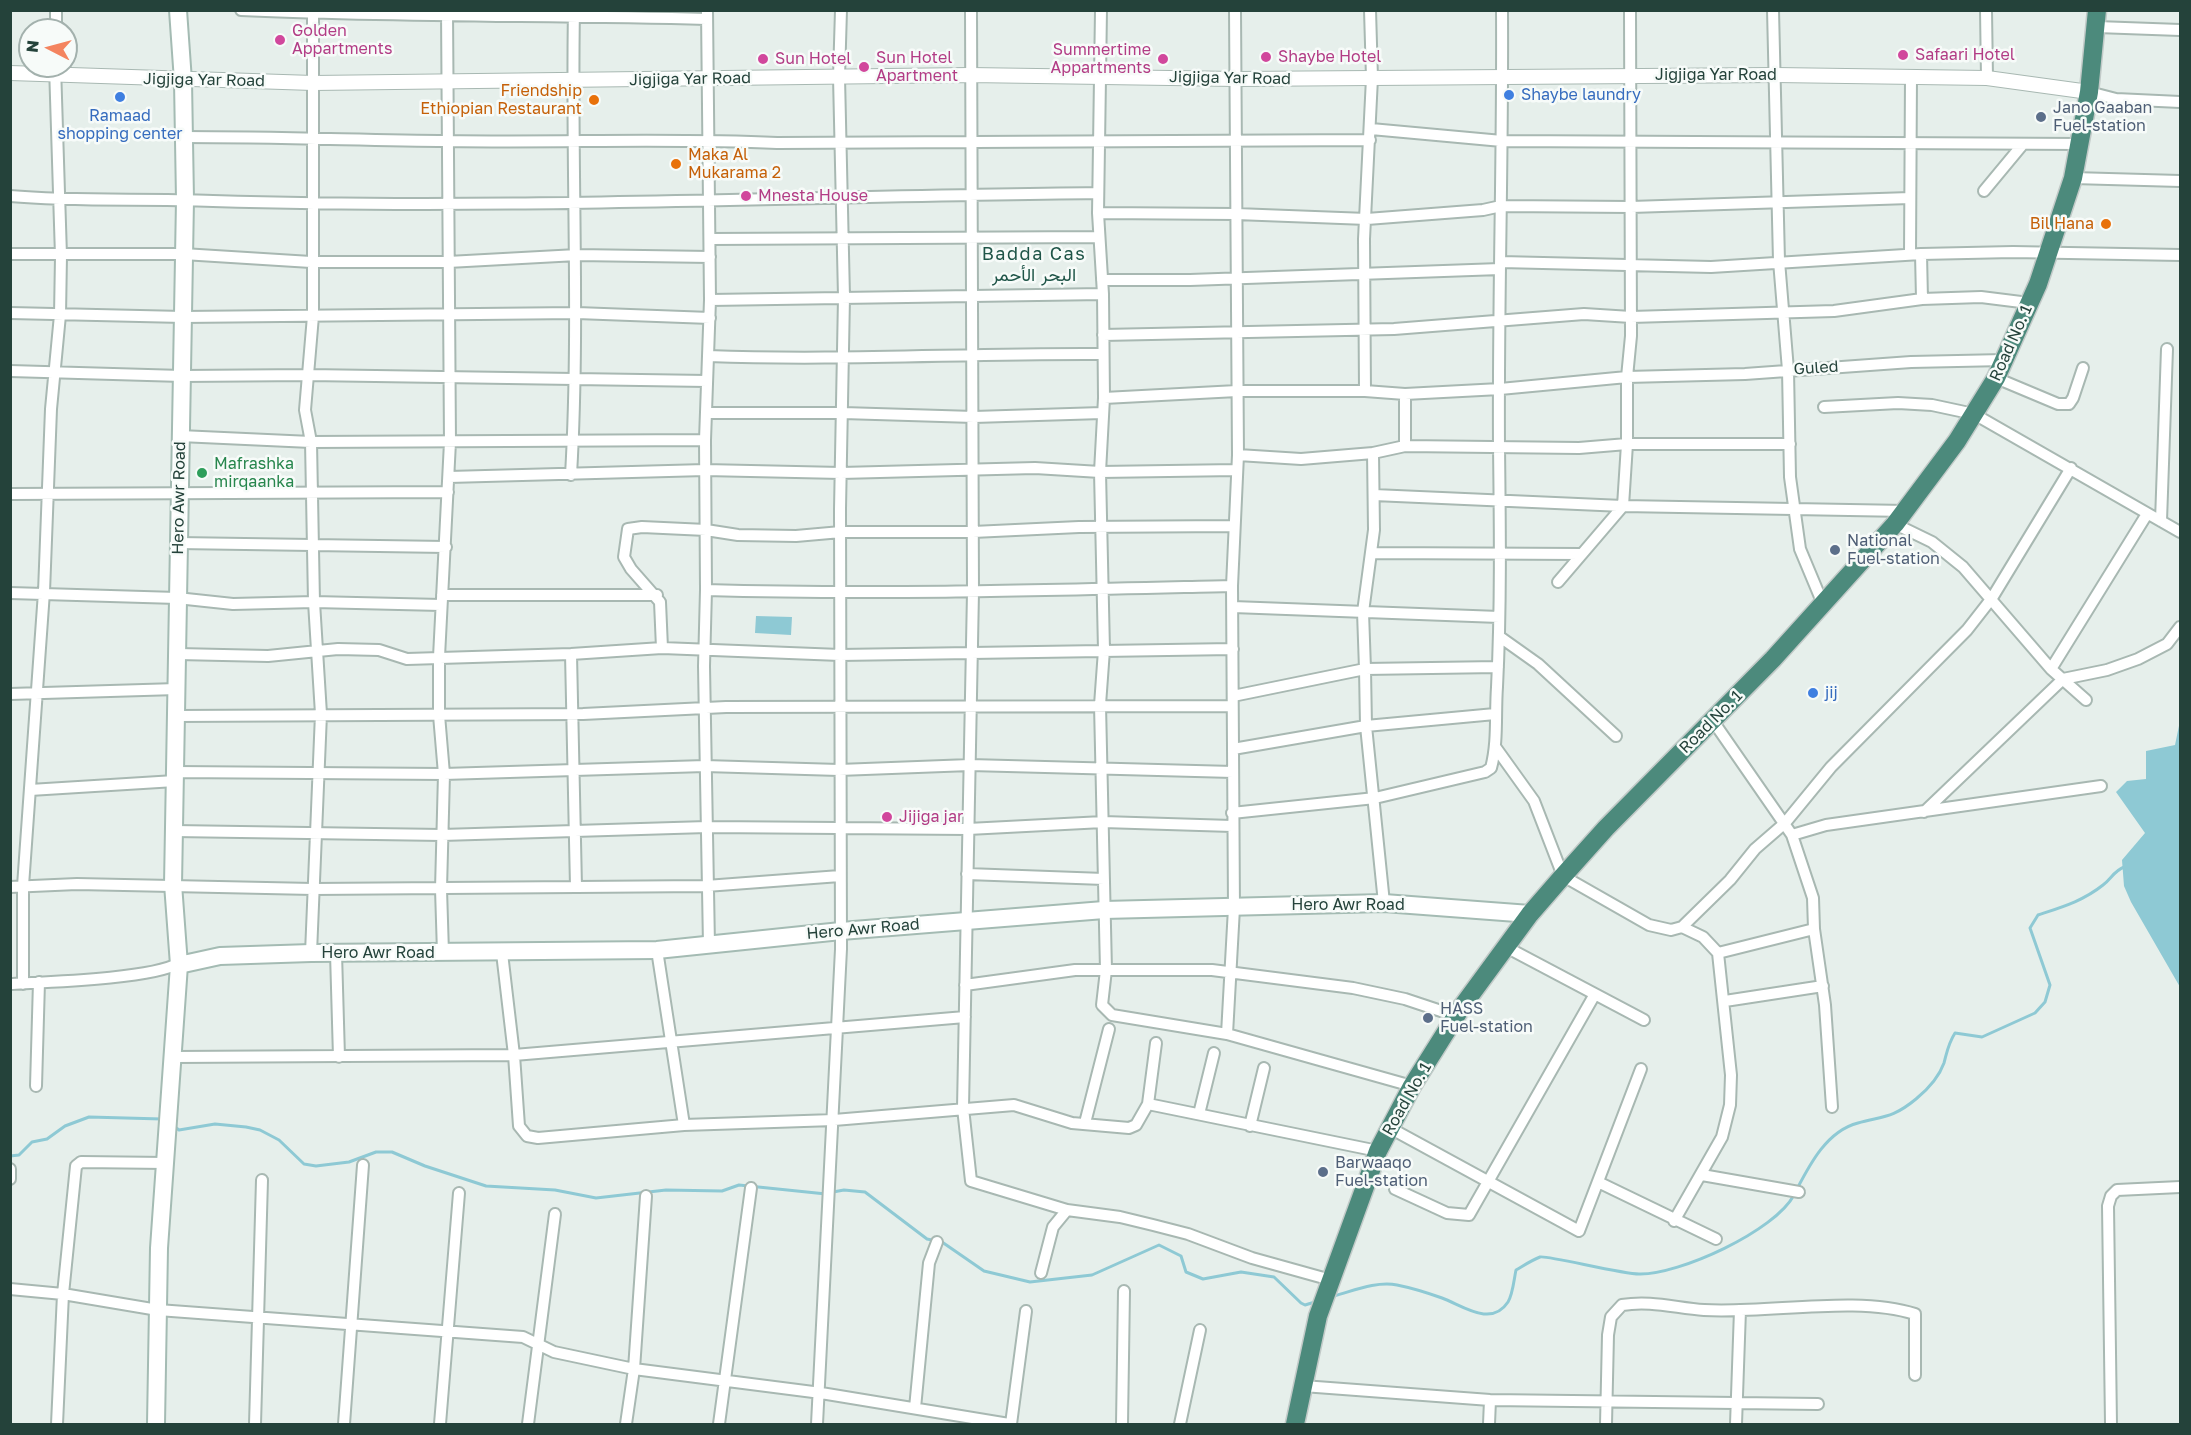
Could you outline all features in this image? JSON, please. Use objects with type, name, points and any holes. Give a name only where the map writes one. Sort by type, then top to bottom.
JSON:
[{"type":"highway","name":"Road No. 1","points":[[1295,1425],[1318,1316],[1378,1151],[1412,1086],[1456,1016],[1530,914],[1563,876],[1606,828],[1713,721],[1900,518],[1974,414],[1996,378],[2049,253],[2073,178],[2089,92],[2097,19]]},
{"type":"main road","name":"Hero Awr Road","points":[[177,10],[183,81],[185,200],[178,493],[178,654],[173,884],[179,964],[220,956],[311,953],[657,950],[841,931],[1104,910],[1384,903],[1530,914]]},
{"type":"main road","points":[[156,1425],[158,1310],[179,964]]},
{"type":"street","points":[[241,10],[706,15],[710,318],[705,440],[704,649],[706,886],[709,945]]},
{"type":"street","points":[[817,1425],[821,1393],[839,1028],[841,931],[839,770],[844,297],[839,77],[841,10]]},
{"type":"street","points":[[971,10],[973,592],[963,1108],[971,1181],[1067,1210],[1120,1217],[1153,1225],[1252,1258],[1331,1280]]},
{"type":"street","points":[[1101,10],[1098,213],[1103,294],[1104,398],[1100,472],[1104,650],[1100,705],[1106,970],[1102,1005],[1112,1016],[1227,1034],[1412,1086]]},
{"type":"street","points":[[1227,1034],[1234,908],[1232,586],[1238,455],[1235,10]]},
{"type":"street","points":[[1365,391],[1367,330],[1365,274],[1372,78],[1370,10]]},
{"type":"street","points":[[1232,813],[1375,798],[1485,772],[1491,768],[1496,748],[1500,637],[1501,501],[1498,319],[1502,10]]},
{"type":"street","points":[[1558,582],[1623,506],[1631,317],[1629,266],[1630,10]]},
{"type":"street","points":[[1773,10],[1779,261],[1788,370],[1793,507],[1800,549],[1823,604]]},
{"type":"street","points":[[1986,10],[1987,78]]},
{"type":"street","points":[[311,953],[321,714],[314,602],[315,544],[311,442],[305,410],[313,316],[311,262],[313,12]]},
{"type":"street","points":[[571,475],[577,313],[573,140],[574,13]]},
{"type":"street","points":[[443,953],[441,889],[444,774],[439,715],[439,657],[450,442],[448,262],[450,141],[447,14]]},
{"type":"street","points":[[2097,19],[2181,30]]},
{"type":"street","name":"Jigjiga Yar Road","points":[[78,73],[183,81],[313,83],[970,75],[1100,75],[1237,79],[1911,76],[1987,78],[2089,92]]},
{"type":"street","points":[[1911,76],[1910,198],[1922,299]]},
{"type":"street","points":[[23,984],[23,886],[44,592],[51,409],[60,315],[60,200],[55,78]]},
{"type":"street","points":[[2089,92],[2116,99],[2181,102]]},
{"type":"street","points":[[184,137],[312,137],[450,141],[707,140],[970,143],[1236,140],[1370,135],[1502,141],[2081,144]]},
{"type":"street","points":[[1984,191],[2023,144]]},
{"type":"street","points":[[2073,178],[2181,181]]},
{"type":"street","points":[[10,196],[60,200],[185,200],[313,204],[709,202],[971,194],[1098,193]]},
{"type":"street","points":[[1098,213],[1236,214],[1368,219],[1483,210],[1501,206],[1630,207],[1910,198]]},
{"type":"street","points":[[710,239],[1099,237]]},
{"type":"street","points":[[10,254],[61,256],[183,254],[311,262],[448,262],[576,255],[710,257]]},
{"type":"street","points":[[1102,280],[1365,274],[1578,262],[1629,266],[1711,267],[1916,254],[2181,255]]},
{"type":"street","points":[[710,300],[1103,294]]},
{"type":"street","points":[[1103,335],[1367,330],[1584,314],[1631,317],[1834,311],[1922,299],[1981,297],[2029,303]]},
{"type":"street","points":[[10,314],[313,316],[577,313],[710,318]]},
{"type":"street","points":[[2161,521],[2167,349]]},
{"type":"street","points":[[708,356],[843,359],[972,353],[1103,354]]},
{"type":"street","name":"Guled","points":[[1104,398],[1237,391],[1365,391],[1405,394],[1500,389],[1627,377],[1745,374],[1911,362],[2004,360]]},
{"type":"street","points":[[1996,378],[2058,404],[2069,404],[2083,368]]},
{"type":"street","points":[[10,371],[182,376],[309,375],[707,381]]},
{"type":"street","points":[[1405,394],[1405,446]]},
{"type":"street","points":[[1824,407],[1932,405],[1974,414],[2181,532]]},
{"type":"street","points":[[706,413],[843,413],[974,417],[1102,413]]},
{"type":"street","points":[[180,436],[311,442],[705,440]]},
{"type":"street","points":[[1238,455],[1301,459],[1373,453],[1405,446],[1579,448],[1627,444],[1790,444]]},
{"type":"street","points":[[1373,453],[1374,495],[1371,553],[1363,612],[1366,726],[1384,903]]},
{"type":"street","points":[[449,477],[705,470],[842,473],[1035,468],[1100,472],[1237,470]]},
{"type":"street","points":[[1496,748],[1534,801],[1563,876],[1649,925],[1671,930],[1682,927],[1730,880],[1755,849],[1785,823],[1831,767],[1967,630],[1992,598],[2071,468]]},
{"type":"street","points":[[10,495],[448,492]]},
{"type":"street","points":[[1374,495],[1623,506],[1793,507],[1900,518],[1963,567],[2051,669],[2086,700]]},
{"type":"street","points":[[2051,669],[2147,514]]},
{"type":"street","points":[[662,648],[660,602],[657,595],[631,569],[624,557],[628,529],[642,526],[706,530],[738,535],[796,536],[841,532],[973,532],[1234,526]]},
{"type":"street","points":[[178,543],[255,546],[315,544],[446,547]]},
{"type":"street","points":[[1371,553],[1582,554]]},
{"type":"street","points":[[706,590],[841,594],[1232,586]]},
{"type":"street","points":[[10,593],[44,592],[177,598],[233,604],[657,595]]},
{"type":"street","points":[[1233,607],[1499,617]]},
{"type":"street","points":[[1924,812],[2063,679],[2138,659],[2167,644],[2181,627]]},
{"type":"street","points":[[1500,637],[1538,664],[1616,736]]},
{"type":"street","points":[[178,654],[268,656],[379,650],[407,659],[571,654],[662,648],[840,655],[1233,649]]},
{"type":"street","points":[[571,654],[576,770],[576,888]]},
{"type":"street","points":[[176,716],[574,714],[706,708],[970,708],[1232,701],[1365,669],[1498,667]]},
{"type":"street","points":[[10,694],[177,689]]},
{"type":"street","points":[[1233,749],[1366,726],[1496,714]]},
{"type":"street","points":[[1713,721],[1792,835],[1813,898],[1814,929],[1823,986],[1832,1107]]},
{"type":"street","points":[[30,790],[175,776],[318,773],[444,774],[705,766],[839,770],[970,765],[1233,772]]},
{"type":"street","points":[[1792,835],[1826,825],[2102,786]]},
{"type":"street","points":[[174,831],[442,835],[707,827],[968,829],[1102,822],[1232,826]]},
{"type":"street","points":[[967,874],[1104,879]]},
{"type":"street","points":[[10,887],[173,884],[313,889],[576,888],[706,886],[840,876]]},
{"type":"street","points":[[1674,1221],[1722,1137],[1730,1105],[1731,1075],[1725,1001],[1718,952],[1703,937],[1682,927]]},
{"type":"street","points":[[1718,952],[1814,929]]},
{"type":"street","points":[[1506,947],[1644,1020]]},
{"type":"street","points":[[657,950],[684,1125]]},
{"type":"street","points":[[336,953],[339,1057]]},
{"type":"street","points":[[502,953],[514,1055],[519,1126],[527,1137],[538,1138],[684,1125],[834,1120],[1014,1105],[1072,1123],[1129,1128],[1136,1125],[1148,1104],[1156,1043]]},
{"type":"street","points":[[10,984],[168,970],[179,964]]},
{"type":"street","points":[[966,985],[1075,970],[1212,970],[1353,988],[1405,999],[1456,1016]]},
{"type":"street","points":[[36,1086],[39,982]]},
{"type":"street","points":[[1725,1001],[1823,986]]},
{"type":"street","points":[[1395,1189],[1447,1213],[1468,1215],[1595,994]]},
{"type":"street","points":[[175,1057],[514,1055],[965,1017]]},
{"type":"street","points":[[1085,1123],[1108,1029]]},
{"type":"street","points":[[1199,1114],[1214,1053]]},
{"type":"street","points":[[1250,1126],[1264,1068]]},
{"type":"street","points":[[1390,1128],[1579,1231],[1641,1070]]},
{"type":"street","points":[[1148,1104],[1378,1151]]},
{"type":"street","points":[[57,1425],[63,1294],[78,1164],[166,1163]]},
{"type":"street","points":[[344,1425],[363,1165]]},
{"type":"street","points":[[10,1169],[10,1179]]},
{"type":"street","points":[[1702,1175],[1799,1192]]},
{"type":"street","points":[[255,1425],[256,1318],[262,1180]]},
{"type":"street","points":[[1598,1182],[1674,1221],[1716,1239]]},
{"type":"street","points":[[2111,1425],[2107,1237],[2111,1196],[2117,1190],[2181,1187]]},
{"type":"street","points":[[719,1425],[751,1188]]},
{"type":"street","points":[[440,1425],[459,1193]]},
{"type":"street","points":[[626,1425],[634,1369],[646,1196]]},
{"type":"street","points":[[1041,1273],[1053,1227],[1067,1210]]},
{"type":"street","points":[[528,1425],[555,1214]]},
{"type":"street","points":[[915,1408],[929,1263],[937,1242]]},
{"type":"street","points":[[10,1289],[63,1294],[158,1310],[523,1337],[554,1352],[634,1369],[821,1393],[1010,1425],[1026,1311]]},
{"type":"street","points":[[1122,1425],[1124,1291]]},
{"type":"street","points":[[1606,1425],[1608,1335],[1611,1317],[1622,1305],[1641,1302],[1704,1310],[1872,1307],[1900,1309],[1915,1314],[1915,1375]]},
{"type":"street","points":[[1736,1425],[1740,1310]]},
{"type":"street","points":[[1180,1425],[1200,1330]]},
{"type":"street","points":[[1303,1386],[1490,1400],[1818,1404]]},
{"type":"street","points":[[1489,1425],[1490,1400]]},
{"type":"water","points":[[756,616],[792,617],[791,635],[755,633]]},
{"type":"water","points":[[2180,721],[2180,987],[2124,886],[2122,860],[2145,833],[2116,792],[2127,781],[2146,779],[2146,751],[2175,745]]},
{"type":"waterway","points":[[1797,1189],[1821,1150],[1837,1133],[1858,1123],[1894,1113],[1924,1092],[1942,1068],[1955,1033],[1982,1037],[2035,1013],[2045,1002],[2050,985],[2030,928],[2038,915],[2088,895],[2124,867]]},
{"type":"waterway","points":[[10,1156],[19,1155],[32,1142],[47,1139],[65,1126],[89,1117],[162,1119]]},
{"type":"waterway","points":[[175,1127],[179,1130],[215,1124],[260,1130],[279,1140],[304,1164],[316,1166],[349,1162],[376,1152],[392,1152],[425,1166],[486,1186],[555,1190],[596,1198],[666,1190],[722,1191],[739,1185],[826,1194]]},
{"type":"waterway","points":[[833,1192],[844,1190],[865,1192],[927,1239],[942,1242],[984,1271],[1030,1282],[1092,1275],[1159,1245],[1181,1256],[1186,1272],[1203,1279],[1241,1272],[1274,1277],[1301,1303],[1305,1305],[1315,1302]]},
{"type":"waterway","points":[[1334,1296],[1365,1287],[1389,1284],[1431,1294],[1476,1312],[1493,1313],[1501,1310],[1508,1302],[1516,1270],[1540,1257],[1639,1274],[1677,1267],[1701,1259],[1747,1236],[1784,1209],[1794,1195]]},
{"type":"place","name":"Golden Appartments","points":[[280,40]]},
{"type":"place","name":"Safaari Hotel","points":[[1903,55]]},
{"type":"place","name":"Shaybe Hotel","points":[[1266,57]]},
{"type":"place","name":"Sun Hotel","points":[[763,59]]},
{"type":"place","name":"Summertime Appartments","points":[[1163,59]]},
{"type":"place","name":"Sun Hotel Apartment","points":[[864,67]]},
{"type":"place","name":"Shaybe laundry","points":[[1509,95]]},
{"type":"place","name":"Ramaad shopping center","points":[[120,97]]},
{"type":"place","name":"Friendship Ethiopian Restaurant","points":[[594,100]]},
{"type":"place","name":"Jano Gaaban Fuel-station","points":[[2041,117]]},
{"type":"place","name":"Maka Al Mukarama 2","points":[[676,164]]},
{"type":"place","name":"Mnesta House","points":[[746,196]]},
{"type":"place","name":"Bil Hana","points":[[2106,224]]},
{"type":"place","name":"Mafrashka mirqaanka","points":[[202,473]]},
{"type":"place","name":"National Fuel-station","points":[[1835,550]]},
{"type":"place","name":"jij","points":[[1813,693]]},
{"type":"place","name":"Jijiga jar","points":[[887,817]]},
{"type":"place","name":"HASS Fuel-station","points":[[1428,1018]]},
{"type":"place","name":"Barwaaqo Fuel-station","points":[[1323,1172]]},
{"type":"district","name":"Badda Cas البحر الأحمر","points":[[1034,264]]}]
